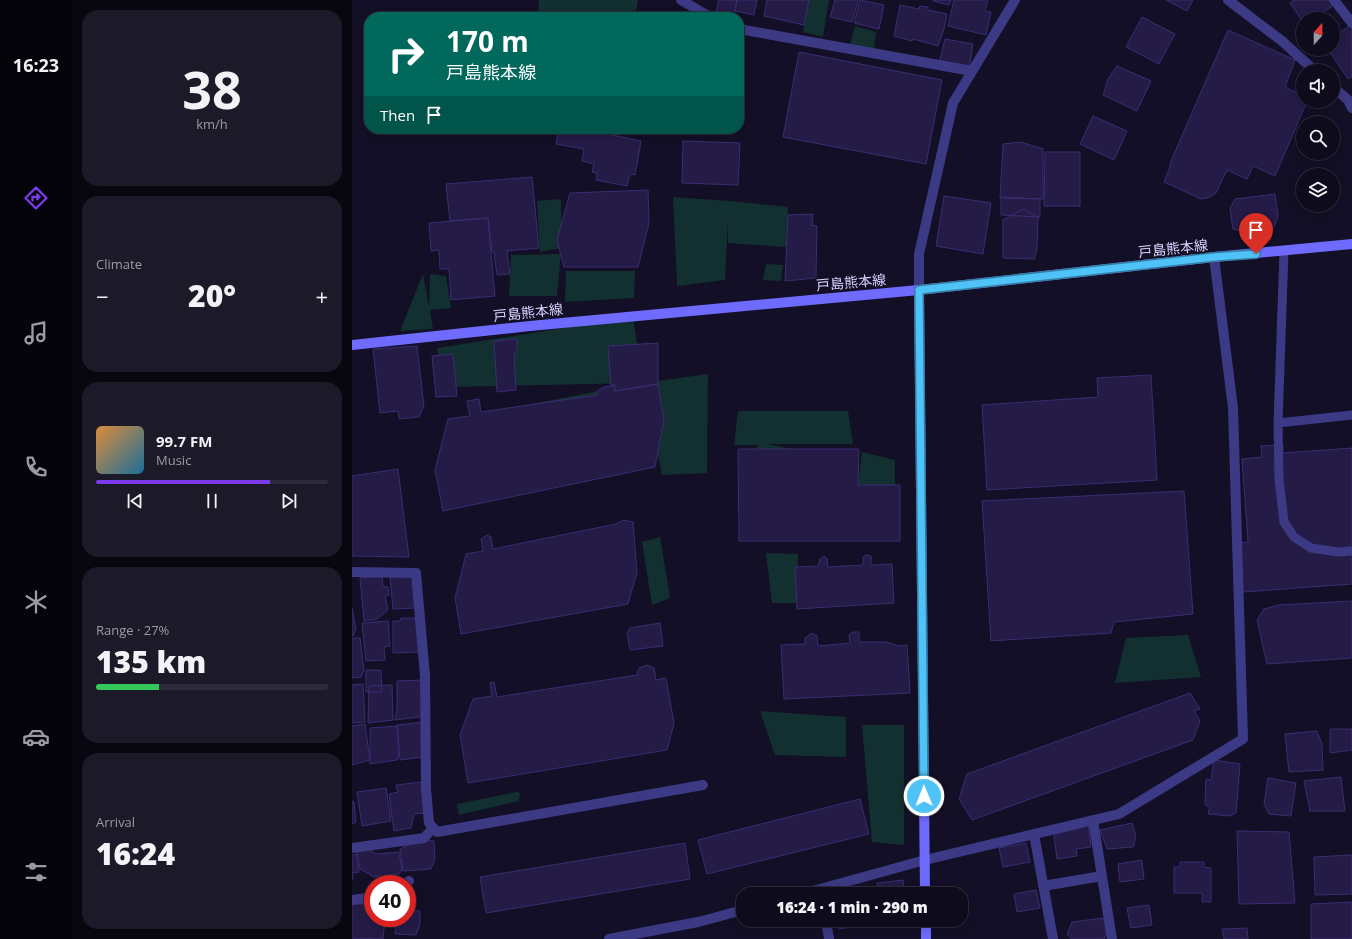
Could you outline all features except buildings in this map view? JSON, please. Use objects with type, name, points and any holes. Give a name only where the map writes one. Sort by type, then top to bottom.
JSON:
[{"type":"main road","name":"戸島熊本線","points":[[352,345],[530,326],[919,290],[1214,257],[1284,252],[1352,244]]},
{"type":"main road","points":[[919,290],[925,887]]},
{"type":"main road","points":[[926,927],[926,939]]},
{"type":"street","points":[[681,0],[701,12]]},
{"type":"street","points":[[919,290],[919,254],[953,103],[1015,0]]},
{"type":"street","points":[[1228,0],[1282,41],[1307,64]]},
{"type":"street","points":[[1334,0],[1352,23]]},
{"type":"street","points":[[744,30],[972,71]]},
{"type":"street","points":[[1340,93],[1351,102]]},
{"type":"street","points":[[835,887],[925,860],[1119,814],[1243,739],[1233,408],[1214,257]]},
{"type":"street","points":[[352,572],[416,573],[425,676],[426,789],[429,823],[437,832],[703,785]]},
{"type":"street","points":[[1093,820],[1112,939]]},
{"type":"street","points":[[352,848],[424,838],[433,828]]},
{"type":"street","points":[[1034,834],[1053,939]]},
{"type":"street","points":[[1043,886],[1102,876]]},
{"type":"street","points":[[352,900],[364,898]]},
{"type":"street","points":[[609,939],[698,922],[736,912]]},
{"type":"street","points":[[827,927],[829,939]]},
{"type":"lane","points":[[1284,252],[1278,423],[1279,479],[1284,522],[1294,537],[1311,548],[1338,552],[1352,551]]},
{"type":"lane","points":[[1278,423],[1352,416]]},
{"type":"green space","points":[[539,0],[638,0],[636,12],[538,12]]},
{"type":"green space","points":[[809,0],[829,0],[823,37],[803,32]]},
{"type":"green space","points":[[855,26],[876,32],[874,49],[850,45]]},
{"type":"green space","points":[[673,197],[788,207],[786,247],[728,243],[728,222],[725,280],[677,286]]},
{"type":"green space","points":[[561,199],[562,248],[540,252],[537,201]]},
{"type":"green space","points":[[561,254],[557,296],[509,296],[511,255]]},
{"type":"green space","points":[[766,264],[783,265],[781,281],[763,280]]},
{"type":"green space","points":[[566,271],[635,271],[634,298],[565,302]]},
{"type":"green space","points":[[423,274],[429,307],[430,274],[446,276],[451,308],[430,310],[433,329],[400,331]]},
{"type":"green space","points":[[633,317],[643,383],[708,374],[707,473],[662,475],[650,417],[451,420],[639,383],[443,387],[437,348]]},
{"type":"green space","points":[[738,411],[848,411],[853,444],[768,444],[842,459],[748,522],[758,445],[734,445]]},
{"type":"green space","points":[[862,452],[895,460],[895,485],[858,485]]},
{"type":"green space","points":[[660,537],[670,598],[652,605],[642,542]]},
{"type":"green space","points":[[766,553],[798,554],[797,603],[772,603]]},
{"type":"green space","points":[[1188,635],[1201,677],[1115,683],[1126,638]]},
{"type":"green space","points":[[760,711],[846,717],[846,757],[775,755]]},
{"type":"green space","points":[[862,725],[904,725],[904,845],[872,842]]},
{"type":"green space","points":[[516,792],[521,793],[518,801],[459,815],[457,804]]},
{"type":"route","points":[[924,796],[919,290],[1214,257],[1256,254]]}]
